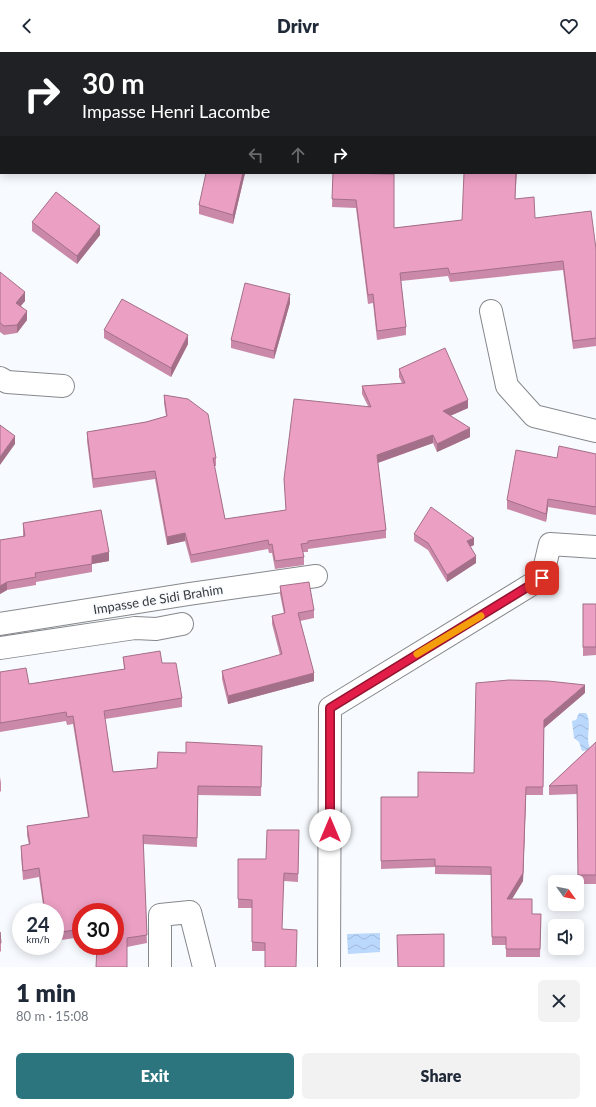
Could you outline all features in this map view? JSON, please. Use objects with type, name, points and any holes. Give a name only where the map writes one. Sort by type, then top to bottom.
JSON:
[{"type":"street","points":[[491,311],[507,386],[534,416],[596,431]]},
{"type":"street","points":[[0,378],[7,382],[63,386]]},
{"type":"street","points":[[329,967],[330,708],[542,578],[550,544],[596,547]]},
{"type":"street","name":"Impasse de Sidi Brahim","points":[[0,624],[189,594],[316,576]]},
{"type":"street","points":[[0,648],[135,628],[156,629],[182,624]]},
{"type":"street","points":[[160,967],[160,914],[190,912],[204,967]]},
{"type":"water","points":[[579,713],[586,713],[588,717],[588,741],[591,750],[582,751],[579,742],[574,738],[572,721],[576,720]]},
{"type":"water","points":[[380,933],[380,952],[348,954],[347,934]]},
{"type":"building","points":[[206,174],[243,174],[233,215],[199,205]]},
{"type":"building","points":[[333,174],[394,174],[394,228],[462,220],[464,174],[516,174],[515,199],[534,197],[535,218],[591,211],[596,249],[596,338],[573,341],[563,261],[450,274],[448,268],[400,273],[406,327],[377,331],[373,294],[368,295],[356,200],[332,199]]},
{"type":"building","points":[[56,192],[100,226],[77,256],[32,222]]},
{"type":"building","points":[[0,272],[25,292],[16,303],[27,311],[17,325],[4,326],[0,323]]},
{"type":"building","points":[[245,283],[290,294],[274,351],[231,340]]},
{"type":"building","points":[[122,299],[188,335],[171,368],[104,330]]},
{"type":"building","points":[[445,348],[468,400],[443,411],[470,428],[437,444],[433,435],[377,455],[386,530],[308,541],[308,543],[301,544],[304,557],[275,561],[272,544],[269,545],[268,540],[191,555],[185,533],[167,537],[155,471],[93,479],[87,432],[146,422],[167,416],[164,395],[188,399],[208,414],[216,458],[213,458],[225,519],[286,510],[284,479],[294,399],[371,407],[362,386],[405,383],[399,369]]},
{"type":"building","points":[[0,425],[15,436],[0,457]]},
{"type":"building","points":[[559,446],[596,454],[596,507],[548,499],[546,514],[507,500],[516,450],[557,458]]},
{"type":"building","points":[[431,507],[474,538],[467,541],[476,556],[447,575],[428,543],[414,534]]},
{"type":"building","points":[[101,510],[109,552],[92,556],[92,564],[35,573],[36,577],[7,582],[0,586],[0,540],[25,536],[23,523]]},
{"type":"building","points":[[309,582],[314,610],[298,613],[314,673],[228,696],[222,671],[282,654],[272,616],[285,613],[280,586]]},
{"type":"building","points":[[583,604],[596,604],[596,647],[583,647]]},
{"type":"building","points":[[160,651],[162,663],[176,663],[182,698],[104,711],[113,772],[157,768],[158,752],[186,753],[186,742],[262,746],[261,787],[198,786],[197,838],[143,835],[147,935],[127,938],[127,967],[96,967],[97,955],[124,955],[124,903],[72,903],[72,930],[64,932],[64,903],[44,903],[39,868],[23,871],[21,846],[30,844],[27,826],[89,817],[73,716],[67,717],[66,712],[0,723],[0,672],[26,668],[29,684],[125,669],[123,657]]},
{"type":"building","points":[[509,680],[548,681],[585,685],[544,720],[543,787],[526,787],[523,873],[507,899],[532,899],[532,914],[541,914],[540,949],[506,949],[506,937],[492,937],[491,867],[435,866],[435,859],[381,861],[381,797],[418,797],[418,772],[474,773],[476,683]]},
{"type":"building","points":[[596,742],[596,875],[578,875],[577,785],[549,786]]},
{"type":"building","points":[[267,830],[299,830],[298,874],[284,873],[282,929],[297,930],[296,967],[265,967],[265,943],[252,942],[252,900],[238,899],[238,859],[266,859]]},
{"type":"building","points":[[444,934],[444,967],[398,967],[397,935]]},
{"type":"slow traffic","points":[[417,654],[481,616]]},
{"type":"route","points":[[330,830],[330,708],[542,578]]}]
